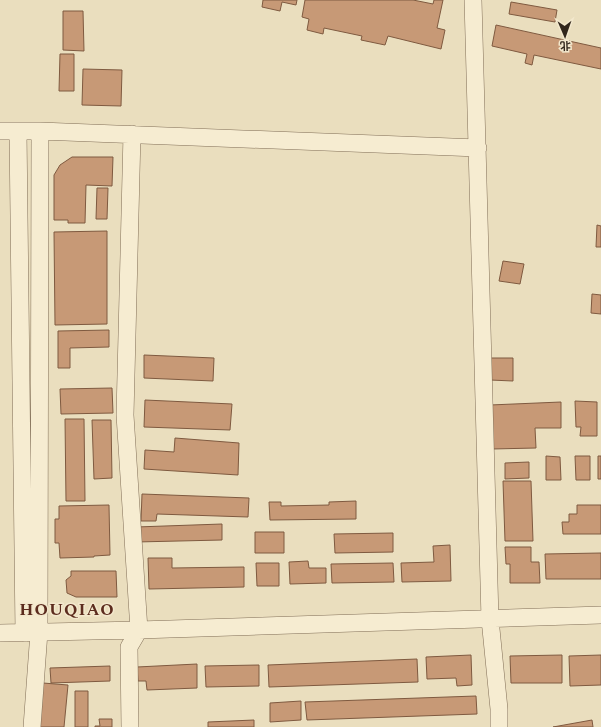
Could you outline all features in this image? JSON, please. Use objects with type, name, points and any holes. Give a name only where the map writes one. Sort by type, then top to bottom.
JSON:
[{"type":"street","points":[[473,0],[490,619],[499,709],[499,727]]},
{"type":"street","points":[[0,132],[40,131],[132,134],[478,148]]},
{"type":"street","points":[[31,633],[40,131]]},
{"type":"street","points":[[18,132],[31,633],[32,727]]},
{"type":"street","points":[[130,727],[129,647],[139,630],[124,416],[132,134]]},
{"type":"street","points":[[0,633],[601,615]]},
{"type":"building","points":[[263,0],[297,0],[296,5],[282,2],[280,11],[262,7]]},
{"type":"building","points":[[305,0],[413,0],[433,4],[434,0],[443,0],[437,28],[445,30],[441,49],[388,36],[385,45],[361,40],[362,36],[324,28],[323,34],[307,30],[309,19],[302,17]]},
{"type":"building","points":[[511,2],[557,10],[555,22],[509,14]]},
{"type":"building","points":[[63,11],[83,11],[84,51],[63,50]]},
{"type":"building","points":[[496,25],[601,48],[601,69],[534,55],[532,65],[525,63],[527,54],[492,46]]},
{"type":"building","points":[[60,54],[74,54],[74,91],[59,91]]},
{"type":"building","points":[[83,69],[122,70],[121,106],[82,105]]},
{"type":"building","points":[[72,157],[113,157],[112,186],[86,185],[85,223],[68,223],[68,220],[54,220],[54,175],[60,165]]},
{"type":"building","points":[[97,188],[108,188],[107,219],[96,219]]},
{"type":"building","points":[[597,225],[601,226],[601,247],[596,247]]},
{"type":"building","points":[[107,231],[107,324],[55,325],[54,232]]},
{"type":"building","points":[[503,261],[524,264],[520,284],[499,281]]},
{"type":"building","points":[[592,294],[601,295],[601,314],[591,313]]},
{"type":"building","points":[[109,330],[109,347],[70,348],[70,368],[58,368],[58,331]]},
{"type":"building","points":[[144,355],[214,358],[213,381],[144,378]]},
{"type":"building","points":[[490,358],[513,358],[513,381],[490,380]]},
{"type":"building","points":[[112,388],[113,413],[61,414],[60,389]]},
{"type":"building","points":[[145,400],[232,404],[230,430],[144,427]]},
{"type":"building","points":[[575,401],[597,402],[597,436],[580,436],[581,427],[576,427]]},
{"type":"building","points":[[561,402],[561,428],[535,428],[536,448],[492,449],[490,405]]},
{"type":"building","points":[[65,419],[84,419],[85,501],[66,501]]},
{"type":"building","points":[[92,420],[111,420],[112,478],[94,479]]},
{"type":"building","points":[[175,438],[239,443],[238,475],[144,469],[145,450],[174,452]]},
{"type":"building","points":[[546,456],[560,457],[561,480],[546,480]]},
{"type":"building","points":[[575,456],[590,456],[590,480],[576,480]]},
{"type":"building","points":[[598,456],[601,456],[601,479],[598,479]]},
{"type":"building","points":[[529,462],[529,478],[505,479],[505,463]]},
{"type":"building","points":[[503,481],[531,481],[533,541],[505,541]]},
{"type":"building","points":[[142,494],[249,498],[248,517],[157,514],[156,521],[141,521]]},
{"type":"building","points":[[356,501],[356,519],[270,520],[269,502],[281,502],[281,506],[329,505],[329,502]]},
{"type":"building","points":[[109,505],[110,555],[60,558],[59,543],[55,543],[55,519],[59,519],[59,506]]},
{"type":"building","points":[[577,505],[601,505],[601,534],[563,534],[562,522],[569,522],[569,514],[577,514]]},
{"type":"building","points":[[222,524],[222,540],[136,542],[136,527]]},
{"type":"building","points":[[255,532],[284,532],[284,553],[255,553]]},
{"type":"building","points":[[393,533],[393,552],[335,553],[334,534]]},
{"type":"building","points":[[450,545],[451,581],[402,582],[401,563],[434,562],[433,546]]},
{"type":"building","points":[[505,547],[531,547],[531,562],[539,562],[540,583],[510,583],[510,564],[506,564]]},
{"type":"building","points":[[601,553],[601,579],[546,579],[545,554]]},
{"type":"building","points":[[148,558],[172,558],[172,568],[244,567],[244,587],[149,589]]},
{"type":"building","points":[[308,561],[309,568],[326,568],[326,583],[290,584],[289,562]]},
{"type":"building","points":[[256,563],[279,563],[279,586],[257,586]]},
{"type":"building","points":[[393,563],[394,582],[332,583],[331,564]]},
{"type":"building","points":[[71,571],[116,571],[117,597],[76,597],[67,593],[66,580],[71,576]]},
{"type":"building","points":[[471,655],[472,685],[457,686],[456,678],[427,679],[426,657]]},
{"type":"building","points":[[562,655],[562,683],[511,683],[510,656]]},
{"type":"building","points":[[601,655],[601,685],[570,686],[569,656]]},
{"type":"building","points":[[417,659],[418,682],[269,687],[268,665]]},
{"type":"building","points":[[197,664],[197,688],[147,690],[146,681],[138,681],[137,667]]},
{"type":"building","points":[[259,665],[259,686],[206,687],[205,666]]},
{"type":"building","points":[[110,666],[110,681],[51,683],[50,668]]},
{"type":"building","points":[[43,683],[68,685],[64,727],[39,727]]},
{"type":"building","points":[[75,691],[88,691],[88,727],[75,727]]},
{"type":"building","points":[[476,696],[477,714],[307,720],[305,702]]},
{"type":"building","points":[[301,701],[301,720],[270,722],[270,703]]},
{"type":"building","points":[[99,719],[112,719],[112,727],[95,727],[100,726]]},
{"type":"building","points":[[254,720],[254,727],[208,727],[208,722]]},
{"type":"building","points":[[592,720],[593,727],[553,727]]},
{"type":"district","name":"HOUQIAO","points":[[67,609]]}]
